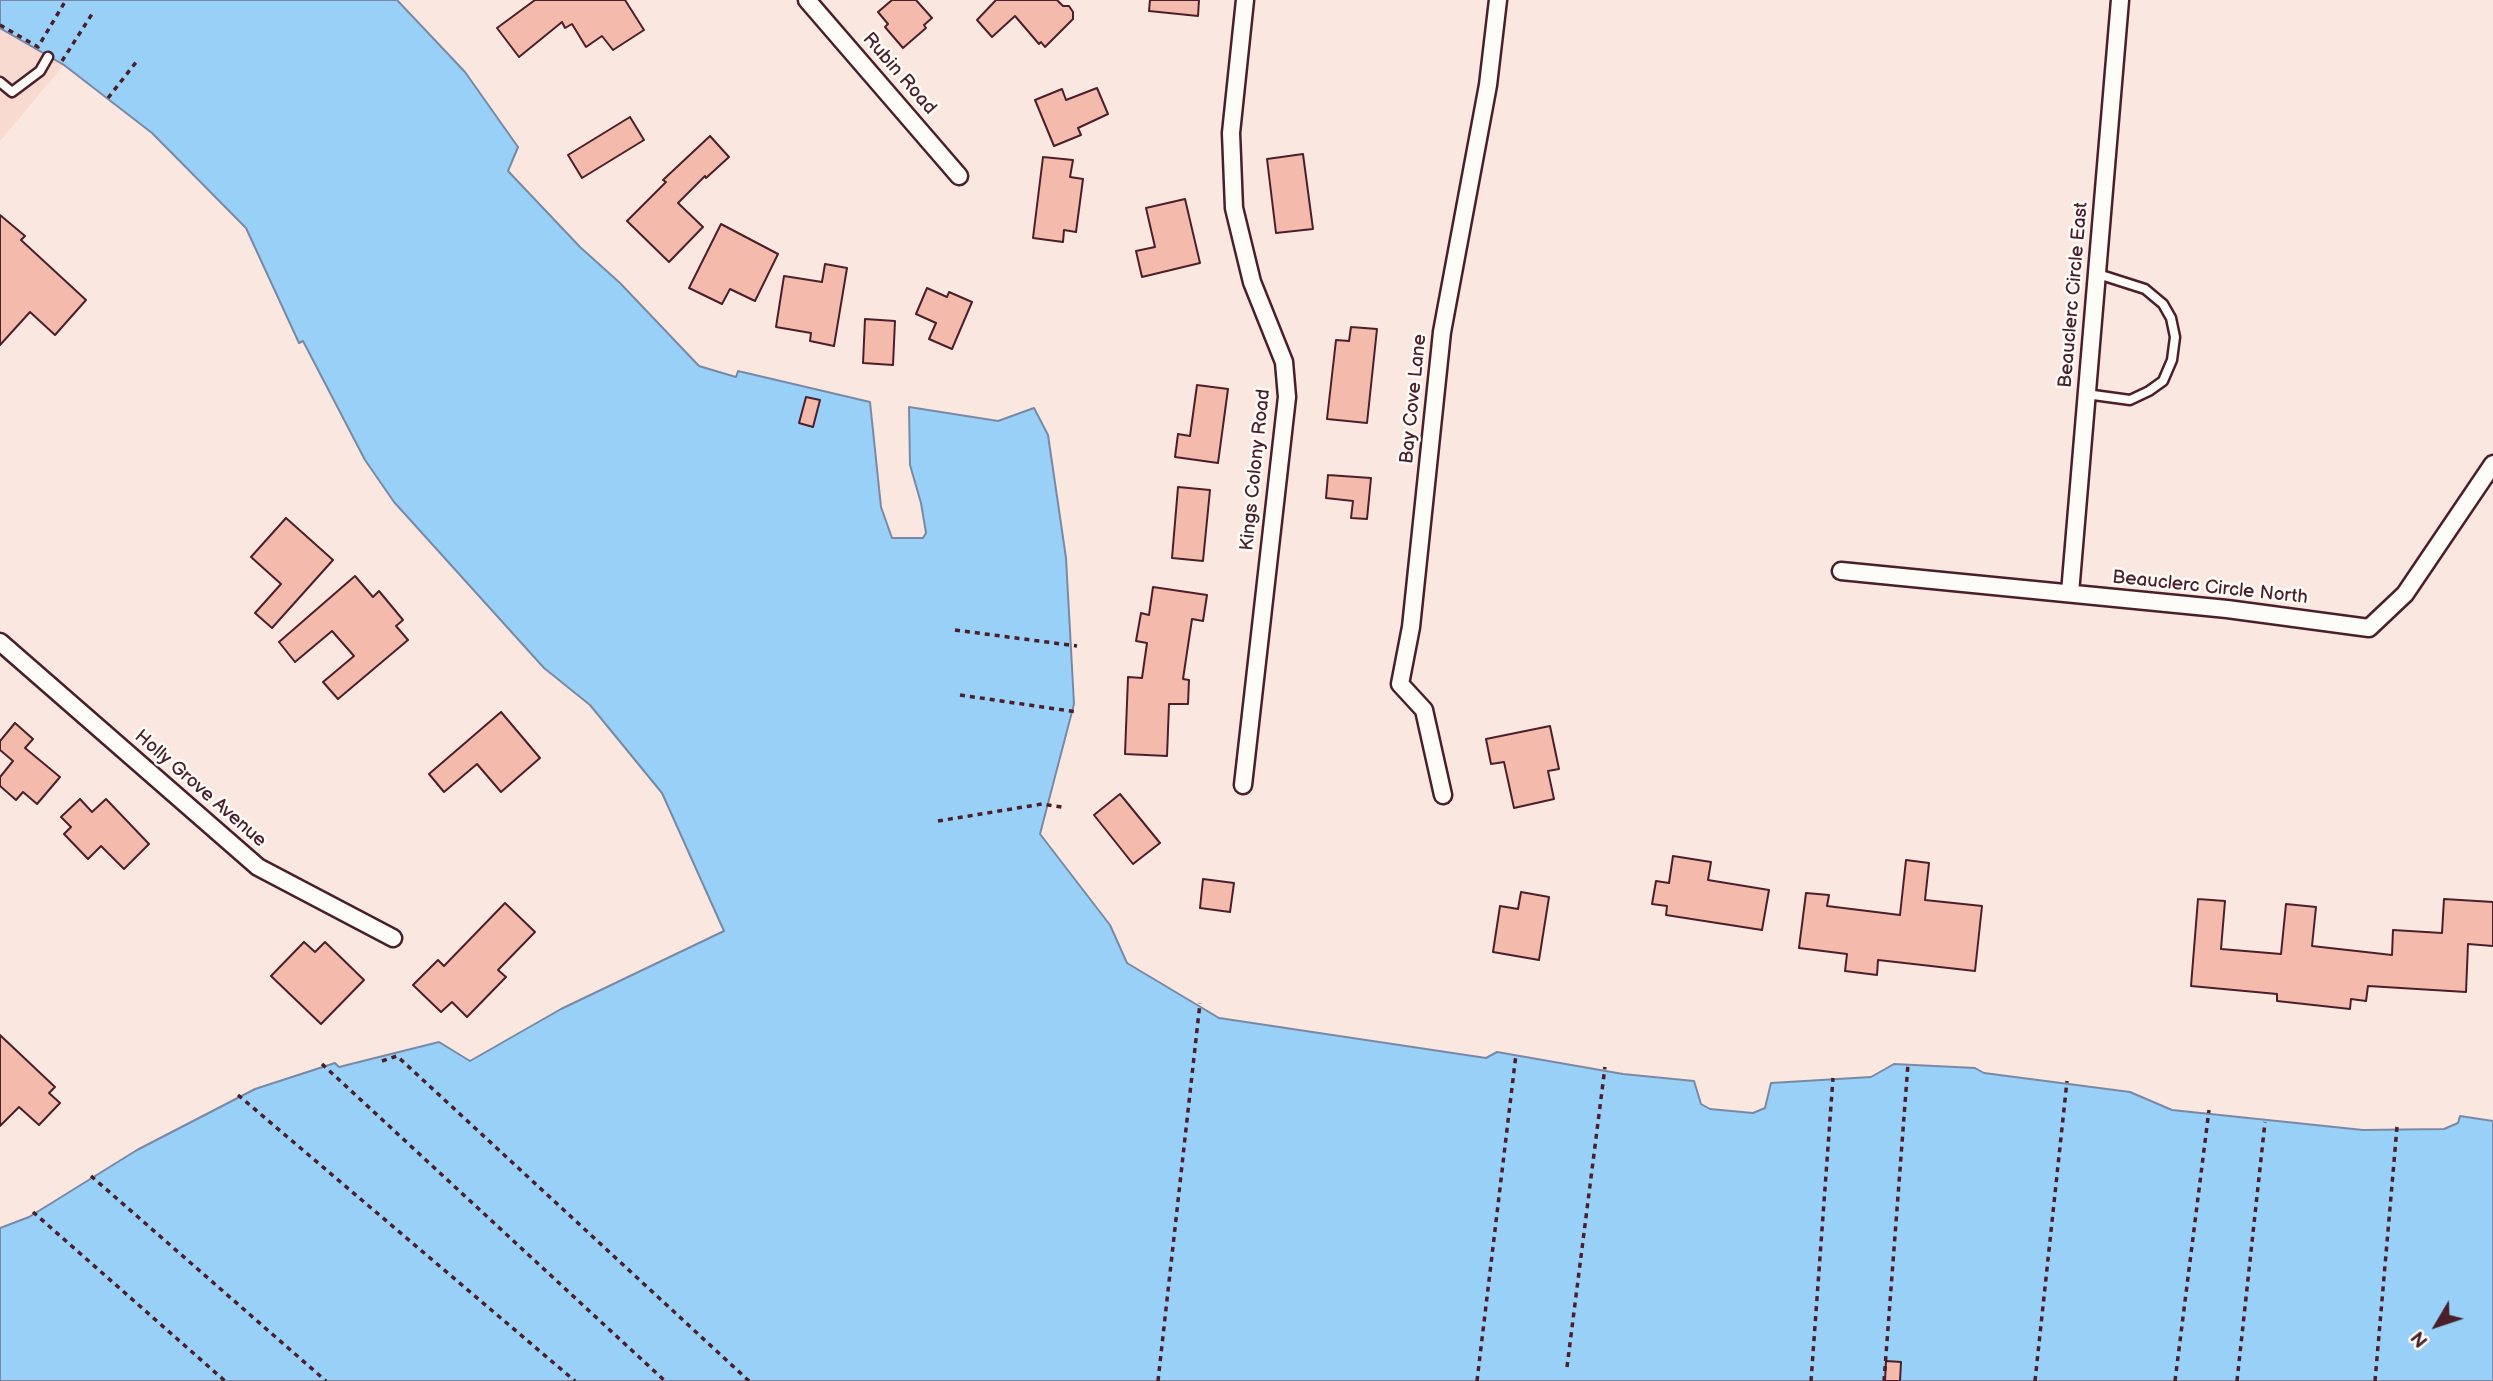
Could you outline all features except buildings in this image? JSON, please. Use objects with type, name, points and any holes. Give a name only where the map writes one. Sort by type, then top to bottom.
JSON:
[{"type":"street","name":"Rubin Road","points":[[807,0],[959,176]]},
{"type":"street","name":"Kings Colony Road","points":[[1243,785],[1287,397],[1284,362],[1252,282],[1234,208],[1231,133],[1245,0]]},
{"type":"street","name":"Bay Cove Lane","points":[[1443,795],[1424,710],[1400,684],[1411,627],[1442,332],[1488,85],[1499,0]]},
{"type":"street","name":"Beauclerc Circle East","points":[[2070,593],[2120,0]]},
{"type":"street","name":"Beauclerc Circle North","points":[[1841,571],[2227,609],[2369,628],[2405,594],[2493,464]]},
{"type":"street","name":"Holly Grove Avenue","points":[[0,642],[258,867],[393,938]]},
{"type":"lane","points":[[0,82],[12,92],[40,71],[48,57]]},
{"type":"lane","points":[[2086,394],[2130,400],[2149,391],[2163,381],[2172,360],[2175,337],[2171,318],[2163,304],[2145,289],[2098,274]]},
{"type":"path","points":[[0,25],[38,47],[66,0]]},
{"type":"path","points":[[61,63],[92,14]]},
{"type":"path","points":[[108,98],[137,61]]},
{"type":"path","points":[[955,630],[1077,646]]},
{"type":"path","points":[[960,695],[1077,712]]},
{"type":"path","points":[[938,821],[1042,804],[1062,807]]},
{"type":"path","points":[[1158,1381],[1200,1003]]},
{"type":"path","points":[[1477,1381],[1516,1054]]},
{"type":"path","points":[[382,1061],[397,1056],[749,1381]]},
{"type":"path","points":[[322,1064],[665,1381]]},
{"type":"path","points":[[1884,1381],[1908,1064]]},
{"type":"path","points":[[1567,1367],[1605,1067]]},
{"type":"path","points":[[1811,1381],[1833,1078]]},
{"type":"path","points":[[2035,1381],[2067,1081]]},
{"type":"path","points":[[238,1095],[575,1381]]},
{"type":"path","points":[[2175,1381],[2209,1110]]},
{"type":"path","points":[[2237,1381],[2265,1122]]},
{"type":"path","points":[[2375,1381],[2397,1127]]},
{"type":"path","points":[[91,1176],[326,1381]]},
{"type":"path","points":[[33,1212],[225,1381]]},
{"type":"shaded area","points":[[0,28],[64,65],[0,141]]},
{"type":"water","points":[[0,0],[397,0],[465,72],[518,147],[508,171],[699,366],[736,377],[738,371],[870,402],[881,507],[892,538],[923,538],[926,533],[910,465],[909,407],[998,421],[1034,408],[1048,435],[1066,558],[1074,704],[1040,834],[1110,925],[1127,963],[1219,1018],[1486,1058],[1497,1052],[1623,1074],[1694,1081],[1701,1104],[1710,1109],[1753,1113],[1765,1108],[1771,1083],[1871,1077],[1894,1064],[1975,1068],[1984,1073],[2130,1092],[2172,1110],[2363,1130],[2444,1129],[2458,1123],[2460,1116],[2493,1121],[2493,1381],[0,1381],[0,1228],[29,1217],[137,1150],[255,1089],[335,1063],[339,1067],[439,1042],[470,1061],[561,1009],[724,931],[662,793],[590,705],[544,668],[394,502],[365,460],[303,341],[299,343],[246,228],[152,133],[64,65],[0,28]]}]
